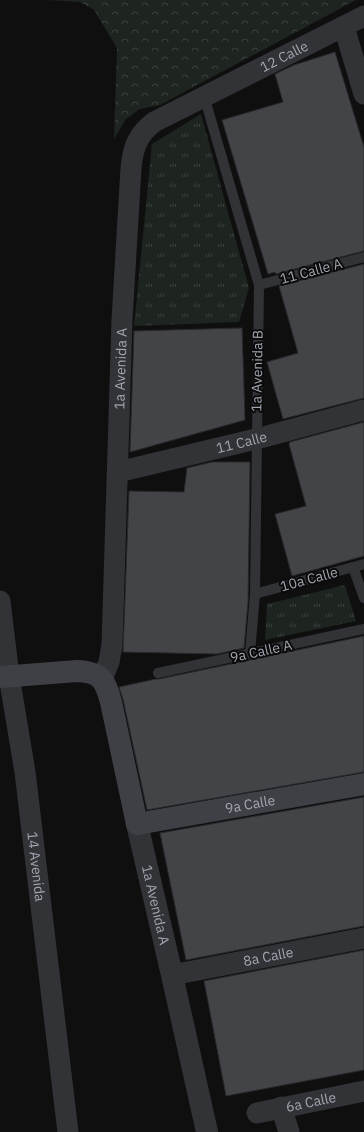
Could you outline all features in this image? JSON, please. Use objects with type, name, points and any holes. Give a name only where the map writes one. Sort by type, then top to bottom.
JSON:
[{"type":"main road","points":[[4,677],[84,671],[95,674],[102,679]]},
{"type":"main road","name":"1a Avenida A","points":[[102,679],[111,702],[137,824]]},
{"type":"main road","name":"9a Calle","points":[[137,824],[364,784]]},
{"type":"street","name":"12 Calle","points":[[204,96],[364,16]]},
{"type":"street","points":[[344,27],[364,94]]},
{"type":"street","name":"1a Avenida A","points":[[102,679],[109,662],[112,645],[122,320],[130,176],[133,152],[136,143],[146,128],[154,122],[204,96]]},
{"type":"street","name":"11 Calle","points":[[118,472],[256,439],[364,410]]},
{"type":"street","name":"14 Avenida","points":[[0,601],[4,677],[25,772],[68,1132]]},
{"type":"street","name":"1a Avenida A","points":[[137,824],[207,1132]]},
{"type":"street","name":"8a Calle","points":[[172,974],[364,938]]},
{"type":"street","name":"6a Calle","points":[[258,1113],[281,1107],[364,1091]]},
{"type":"street","points":[[281,1107],[289,1132]]},
{"type":"lane","name":"1a Avenida B","points":[[204,96],[259,285],[255,594],[250,653]]},
{"type":"lane","name":"11 Calle A","points":[[259,285],[364,257]]},
{"type":"lane","name":"10a Calle","points":[[255,594],[364,564]]},
{"type":"lane","points":[[353,567],[364,598]]},
{"type":"lane","name":"9a Calle A","points":[[158,673],[364,629]]},
{"type":"green space","points":[[48,0],[356,0],[160,105],[140,109],[126,119],[114,139],[117,48],[94,10],[80,2]]},
{"type":"green space","points":[[201,114],[249,288],[239,322],[134,326],[152,144]]},
{"type":"green space","points":[[345,585],[356,621],[265,640],[267,604]]},
{"type":"building","points":[[335,52],[364,147],[364,251],[276,274],[275,272],[268,274],[222,120],[283,102],[275,74],[294,65]]},
{"type":"building","points":[[364,264],[364,398],[283,419],[267,362],[298,353],[279,286]]},
{"type":"building","points":[[242,328],[245,420],[130,452],[134,331]]},
{"type":"building","points":[[364,422],[364,556],[292,576],[275,514],[306,506],[289,444],[290,442]]},
{"type":"building","points":[[212,462],[250,462],[248,602],[244,648],[217,654],[123,652],[129,491],[184,492],[187,468]]},
{"type":"building","points":[[364,636],[364,772],[147,810],[123,699],[119,687]]},
{"type":"building","points":[[364,797],[364,926],[186,960],[160,833]]},
{"type":"building","points":[[364,950],[364,1070],[226,1096],[204,981]]}]
